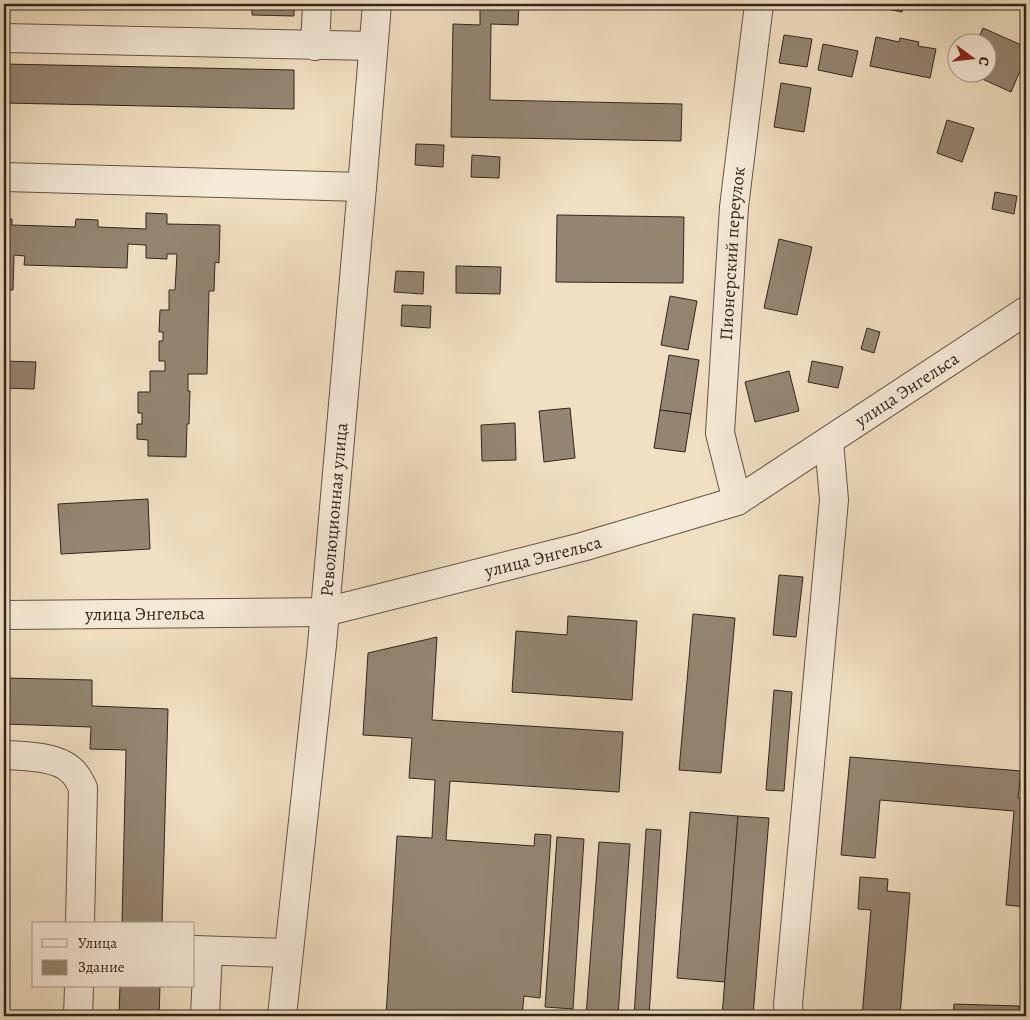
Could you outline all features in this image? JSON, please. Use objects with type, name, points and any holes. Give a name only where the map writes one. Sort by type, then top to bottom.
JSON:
[{"type":"street","points":[[315,46],[317,4]]},
{"type":"street","name":"Революционная улица","points":[[282,1016],[321,655],[377,4]]},
{"type":"street","name":"Пионерский переулок","points":[[737,501],[720,433],[734,208],[759,4]]},
{"type":"street","points":[[4,38],[373,46]]},
{"type":"street","points":[[4,177],[362,187]]},
{"type":"street","name":"улица Энгельса","points":[[4,615],[325,612],[582,547],[737,501],[1026,311]]},
{"type":"street","points":[[789,1016],[788,1005],[834,500],[829,442]]},
{"type":"street","points":[[4,755],[28,756],[56,761],[72,771],[83,788],[80,922]]},
{"type":"street","points":[[205,1016],[201,950],[288,953]]},
{"type":"street","points":[[78,1016],[79,988]]},
{"type":"building","points":[[252,4],[294,4],[294,16],[252,15]]},
{"type":"building","points":[[480,4],[519,4],[518,25],[491,24],[490,100],[682,104],[681,141],[451,137],[453,24],[480,25]]},
{"type":"building","points":[[790,4],[822,4],[822,8]]},
{"type":"building","points":[[864,4],[904,4],[902,12]]},
{"type":"building","points":[[983,28],[992,32],[981,32]]},
{"type":"building","points":[[784,35],[812,39],[807,67],[779,63]]},
{"type":"building","points":[[998,35],[1026,47],[1026,57],[1011,92],[989,82],[998,82]]},
{"type":"building","points":[[876,37],[899,42],[900,38],[919,42],[918,46],[936,49],[930,78],[870,66]]},
{"type":"building","points":[[823,44],[858,51],[852,77],[818,70]]},
{"type":"building","points":[[4,64],[294,70],[294,109],[4,103]]},
{"type":"building","points":[[781,83],[811,88],[804,132],[774,127]]},
{"type":"building","points":[[947,120],[974,128],[962,162],[937,153]]},
{"type":"building","points":[[416,144],[444,145],[443,167],[415,165]]},
{"type":"building","points":[[472,155],[500,157],[499,178],[471,177]]},
{"type":"building","points":[[995,192],[1017,196],[1014,214],[992,209]]},
{"type":"building","points":[[146,213],[167,214],[167,224],[220,225],[219,263],[215,262],[214,291],[209,291],[207,374],[188,374],[188,391],[190,391],[186,457],[148,456],[148,440],[137,439],[137,424],[142,424],[142,413],[138,413],[138,392],[150,392],[150,371],[165,371],[165,361],[159,361],[159,341],[163,341],[163,332],[159,332],[160,310],[169,310],[169,290],[175,290],[177,254],[167,254],[167,259],[146,258],[146,245],[128,244],[127,268],[24,265],[25,256],[14,255],[13,290],[4,290],[4,219],[12,219],[12,225],[75,227],[76,219],[98,220],[98,227],[146,229]]},
{"type":"building","points":[[557,215],[684,217],[683,283],[556,282]]},
{"type":"building","points":[[779,239],[812,247],[797,315],[764,308]]},
{"type":"building","points":[[456,266],[501,267],[500,294],[456,293]]},
{"type":"building","points":[[396,271],[424,272],[423,294],[394,292]]},
{"type":"building","points":[[670,296],[697,301],[688,350],[661,345]]},
{"type":"building","points":[[402,305],[431,306],[430,328],[401,326]]},
{"type":"building","points":[[867,328],[880,332],[874,353],[861,349]]},
{"type":"building","points":[[669,355],[699,360],[691,414],[660,410]]},
{"type":"building","points":[[4,361],[36,362],[34,389],[4,388]]},
{"type":"building","points":[[812,361],[843,367],[838,388],[808,382]]},
{"type":"building","points":[[789,371],[799,411],[755,422],[745,382]]},
{"type":"building","points":[[570,408],[575,458],[544,462],[539,411]]},
{"type":"building","points":[[660,410],[691,414],[685,452],[654,448]]},
{"type":"building","points":[[515,423],[516,460],[482,461],[481,425]]},
{"type":"building","points":[[148,499],[150,549],[61,554],[58,504]]},
{"type":"building","points":[[779,575],[803,577],[796,637],[773,635]]},
{"type":"building","points":[[693,614],[735,618],[721,773],[679,770]]},
{"type":"building","points":[[568,616],[637,621],[632,700],[512,692],[516,631],[567,635]]},
{"type":"building","points":[[437,637],[432,720],[623,732],[619,792],[450,781],[446,840],[534,846],[535,834],[551,835],[540,998],[524,996],[522,1016],[470,1014],[470,1016],[386,1016],[397,836],[432,838],[435,780],[409,778],[412,738],[363,735],[368,653]]},
{"type":"building","points":[[4,658],[7,658],[6,678],[92,680],[92,706],[168,709],[162,922],[122,922],[126,750],[90,749],[91,727],[4,724]]},
{"type":"building","points":[[774,690],[792,692],[784,791],[766,790]]},
{"type":"building","points":[[850,757],[1021,771],[1018,798],[1026,799],[1026,907],[1006,905],[1014,811],[880,800],[875,858],[841,855]]},
{"type":"building","points":[[690,812],[738,816],[725,982],[677,978]]},
{"type":"building","points":[[738,816],[769,818],[753,1016],[722,1016]]},
{"type":"building","points":[[646,829],[661,830],[649,1016],[634,1016]]},
{"type":"building","points":[[557,837],[584,839],[573,1009],[545,1007]]},
{"type":"building","points":[[599,842],[630,844],[618,1016],[586,1016]]},
{"type":"building","points":[[860,877],[888,879],[887,891],[910,893],[900,1016],[862,1016],[871,910],[858,909]]},
{"type":"building","points":[[120,988],[160,988],[159,1016],[119,1016]]},
{"type":"building","points":[[954,1004],[1019,1006],[1019,1016],[953,1016]]}]
